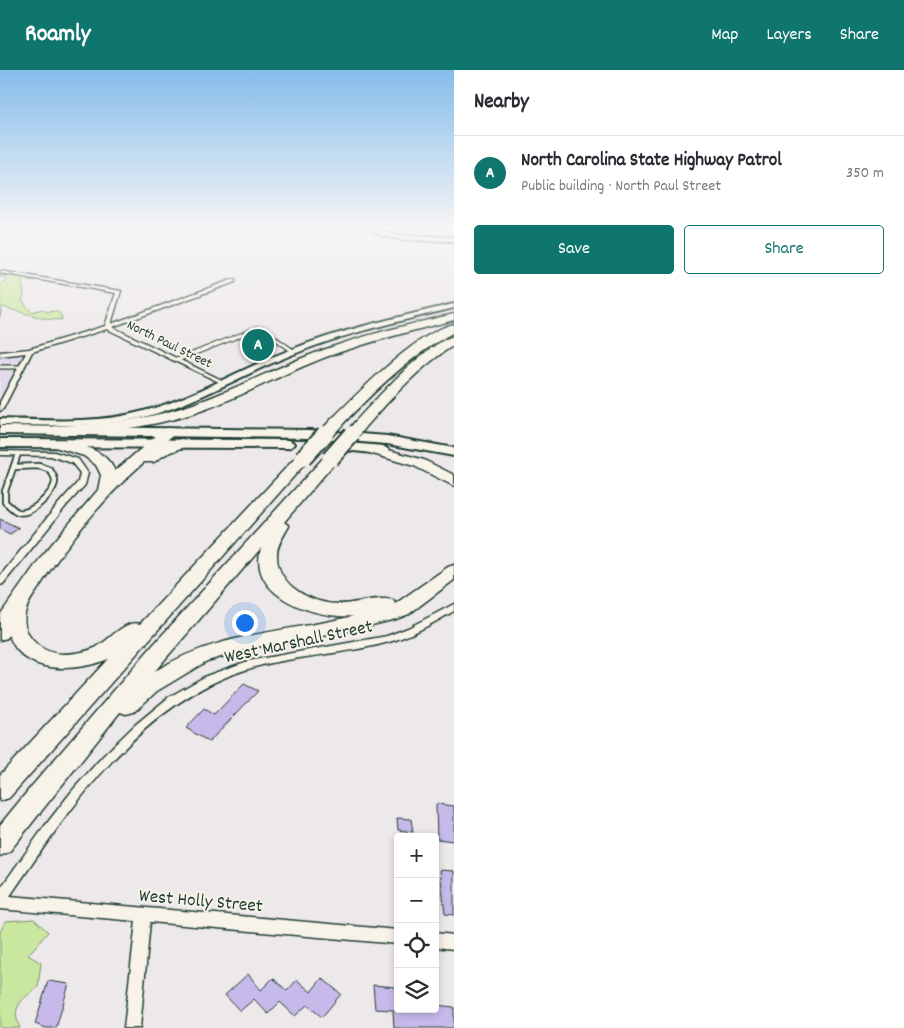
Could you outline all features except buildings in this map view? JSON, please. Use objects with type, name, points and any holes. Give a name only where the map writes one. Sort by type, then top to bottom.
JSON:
[{"type":"highway","points":[[58,437],[170,416],[218,400],[286,369],[358,342],[454,317]]},
{"type":"highway","points":[[0,791],[303,458],[375,383],[422,345],[454,327]]},
{"type":"highway","points":[[0,844],[42,790],[88,736],[360,425],[407,375],[432,354],[454,340]]},
{"type":"highway","points":[[223,382],[236,387],[250,385]]},
{"type":"highway","points":[[0,633],[6,621],[47,562],[115,479],[169,432]]},
{"type":"highway","points":[[58,437],[89,452],[102,461],[109,475],[102,497]]},
{"type":"highway","points":[[102,497],[156,454],[182,443]]},
{"type":"highway","points":[[371,450],[420,463],[454,481]]},
{"type":"highway","points":[[288,507],[270,546],[269,564],[276,581],[293,597],[318,607],[346,610],[374,607],[418,596]]},
{"type":"highway","points":[[88,736],[150,685],[200,656],[256,640],[373,619],[402,609],[454,572]]},
{"type":"highway","points":[[17,607],[16,627],[26,647],[48,660],[67,662],[104,652],[164,610]]},
{"type":"main road","points":[[0,430],[58,437],[155,443],[306,444],[407,452],[454,462]]},
{"type":"main road","points":[[0,444],[58,437],[169,432],[274,433],[342,436],[402,442],[454,452]]},
{"type":"street","points":[[4,273],[119,292],[107,327]]},
{"type":"street","points":[[0,354],[30,351],[107,327],[233,282]]},
{"type":"street","points":[[0,422],[98,422],[140,415],[187,400],[293,351],[391,321],[454,306]]},
{"type":"street","name":"North Paul Street","points":[[107,327],[223,382]]},
{"type":"street","points":[[0,409],[3,397],[30,351]]},
{"type":"street","points":[[0,453],[51,454],[75,461],[84,473],[82,483],[0,582]]},
{"type":"street","name":"West Marshall Street","points":[[0,901],[24,865],[103,764],[150,718],[176,698],[201,683],[247,666],[397,636],[454,607]]},
{"type":"street","name":"West Holly Street","points":[[0,901],[394,937]]},
{"type":"street","points":[[132,1028],[144,914]]},
{"type":"street","points":[[439,940],[454,942]]},
{"type":"lane","points":[[177,360],[256,329],[262,329],[293,351]]},
{"type":"lane","points":[[0,367],[22,367]]},
{"type":"lane","points":[[14,466],[39,466],[50,470],[55,478],[54,485],[35,509],[24,512],[15,511],[5,502],[5,491],[18,454]]},
{"type":"shaded area","points":[[30,351],[0,409],[0,354]]},
{"type":"green space","points":[[0,275],[36,279],[31,282],[22,280],[24,295],[22,300],[31,312],[42,309],[47,312],[56,311],[61,315],[62,320],[46,319],[2,307],[0,317],[0,284],[6,281],[5,277],[0,277]]},
{"type":"green space","points":[[34,919],[48,932],[28,955],[41,963],[38,987],[19,1004],[16,1014],[20,1028],[0,1028],[0,932],[6,921]]},
{"type":"place","name":"North Carolina State Highway Patrol","points":[[258,345]]}]
